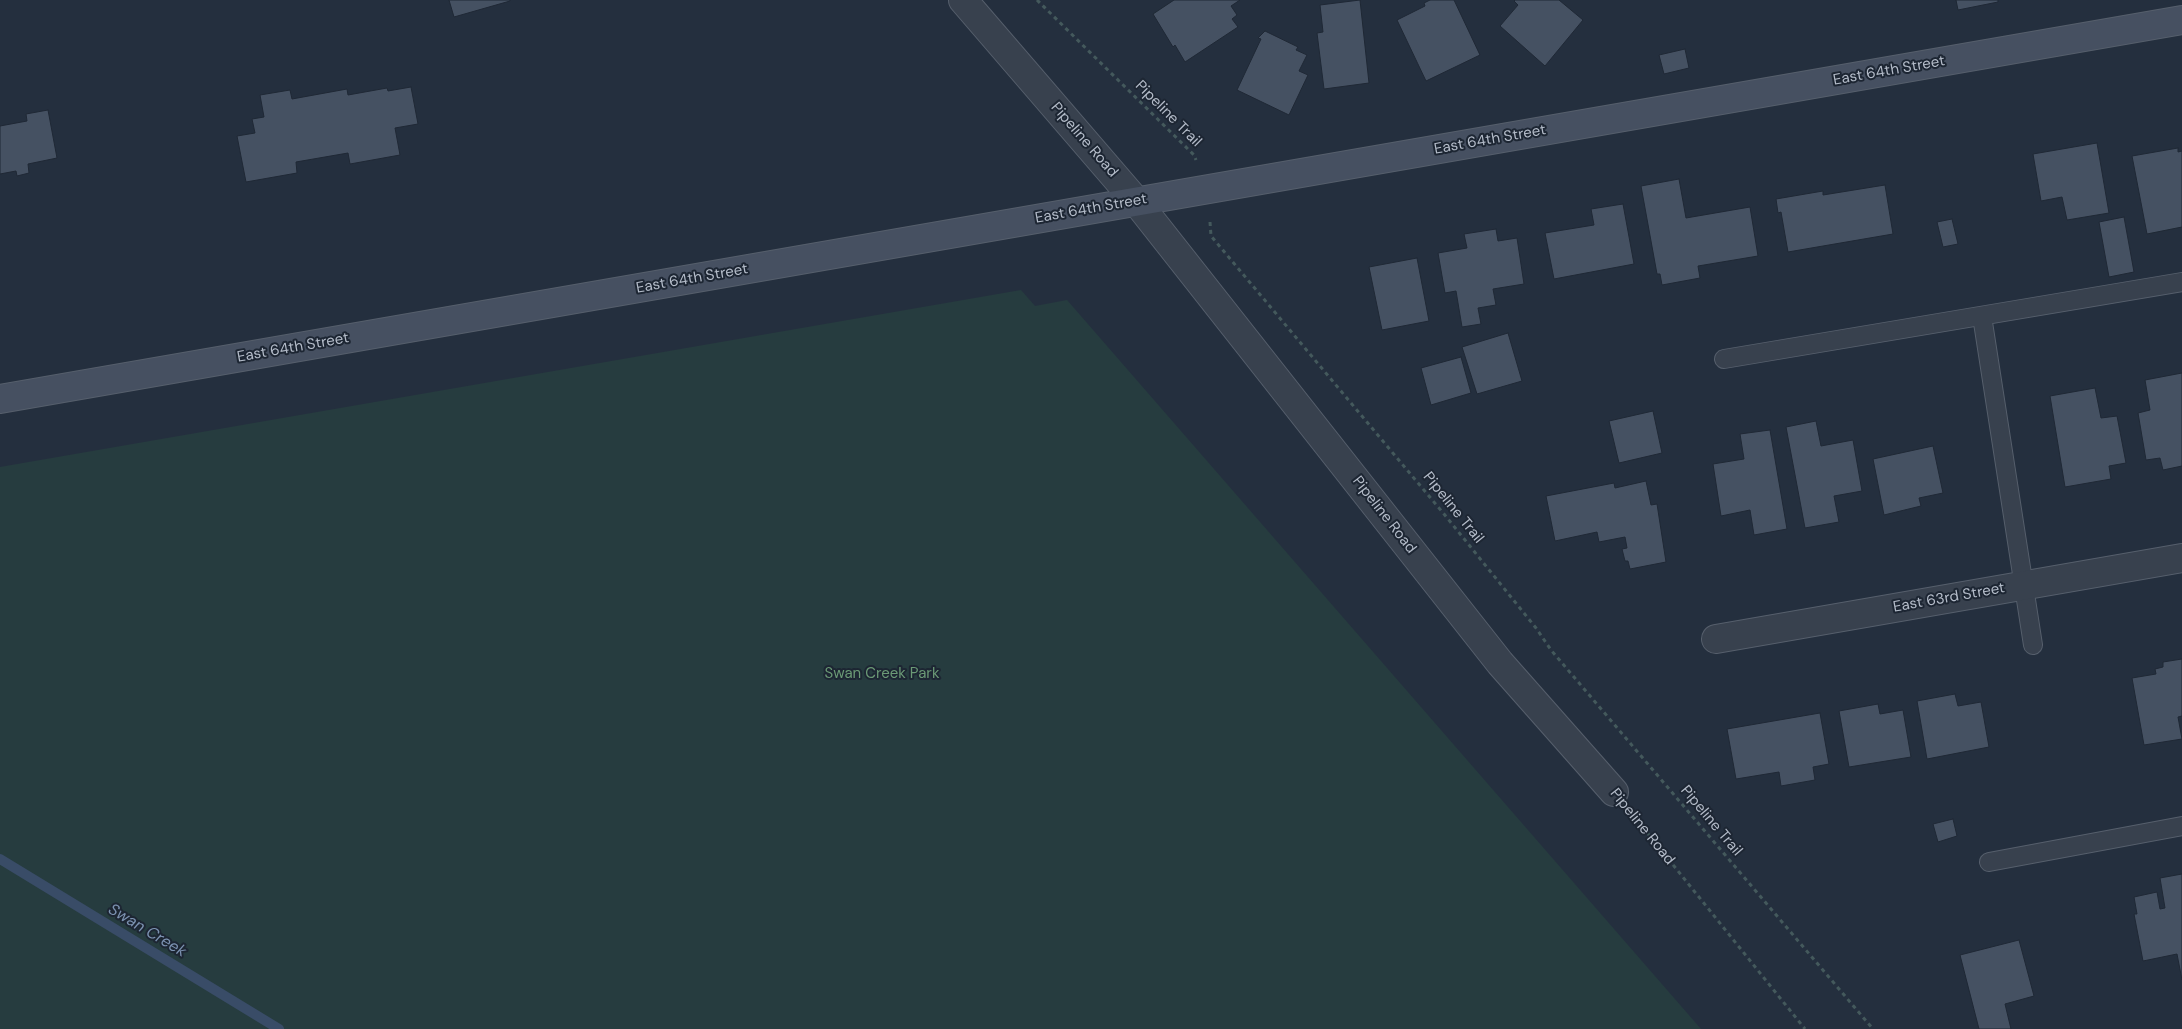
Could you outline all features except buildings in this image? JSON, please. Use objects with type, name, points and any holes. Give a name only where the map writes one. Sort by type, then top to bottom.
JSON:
[{"type":"street","name":"Pipeline Road","points":[[963,0],[1136,201],[1500,662],[1614,792]]},
{"type":"street","name":"East 64th Street","points":[[0,399],[2182,20]]},
{"type":"street","name":"East 63rd Street","points":[[1716,639],[2182,558]]},
{"type":"lane","points":[[1724,359],[2182,282]]},
{"type":"lane","points":[[1982,316],[2033,645]]},
{"type":"lane","points":[[1989,862],[2182,826]]},
{"type":"path","name":"Pipeline Trail","points":[[1037,0],[1194,154],[1206,189],[1211,236],[1444,514],[1536,628],[1551,650],[1872,1029]]},
{"type":"path","name":"Pipeline Road","points":[[1614,792],[1804,1029]]},
{"type":"green space","name":"Swan Creek Park","points":[[1021,290],[1035,306],[1067,300],[1701,1029],[0,1029],[0,467]]},
{"type":"waterway","name":"Swan Creek","points":[[0,859],[279,1029]]}]
